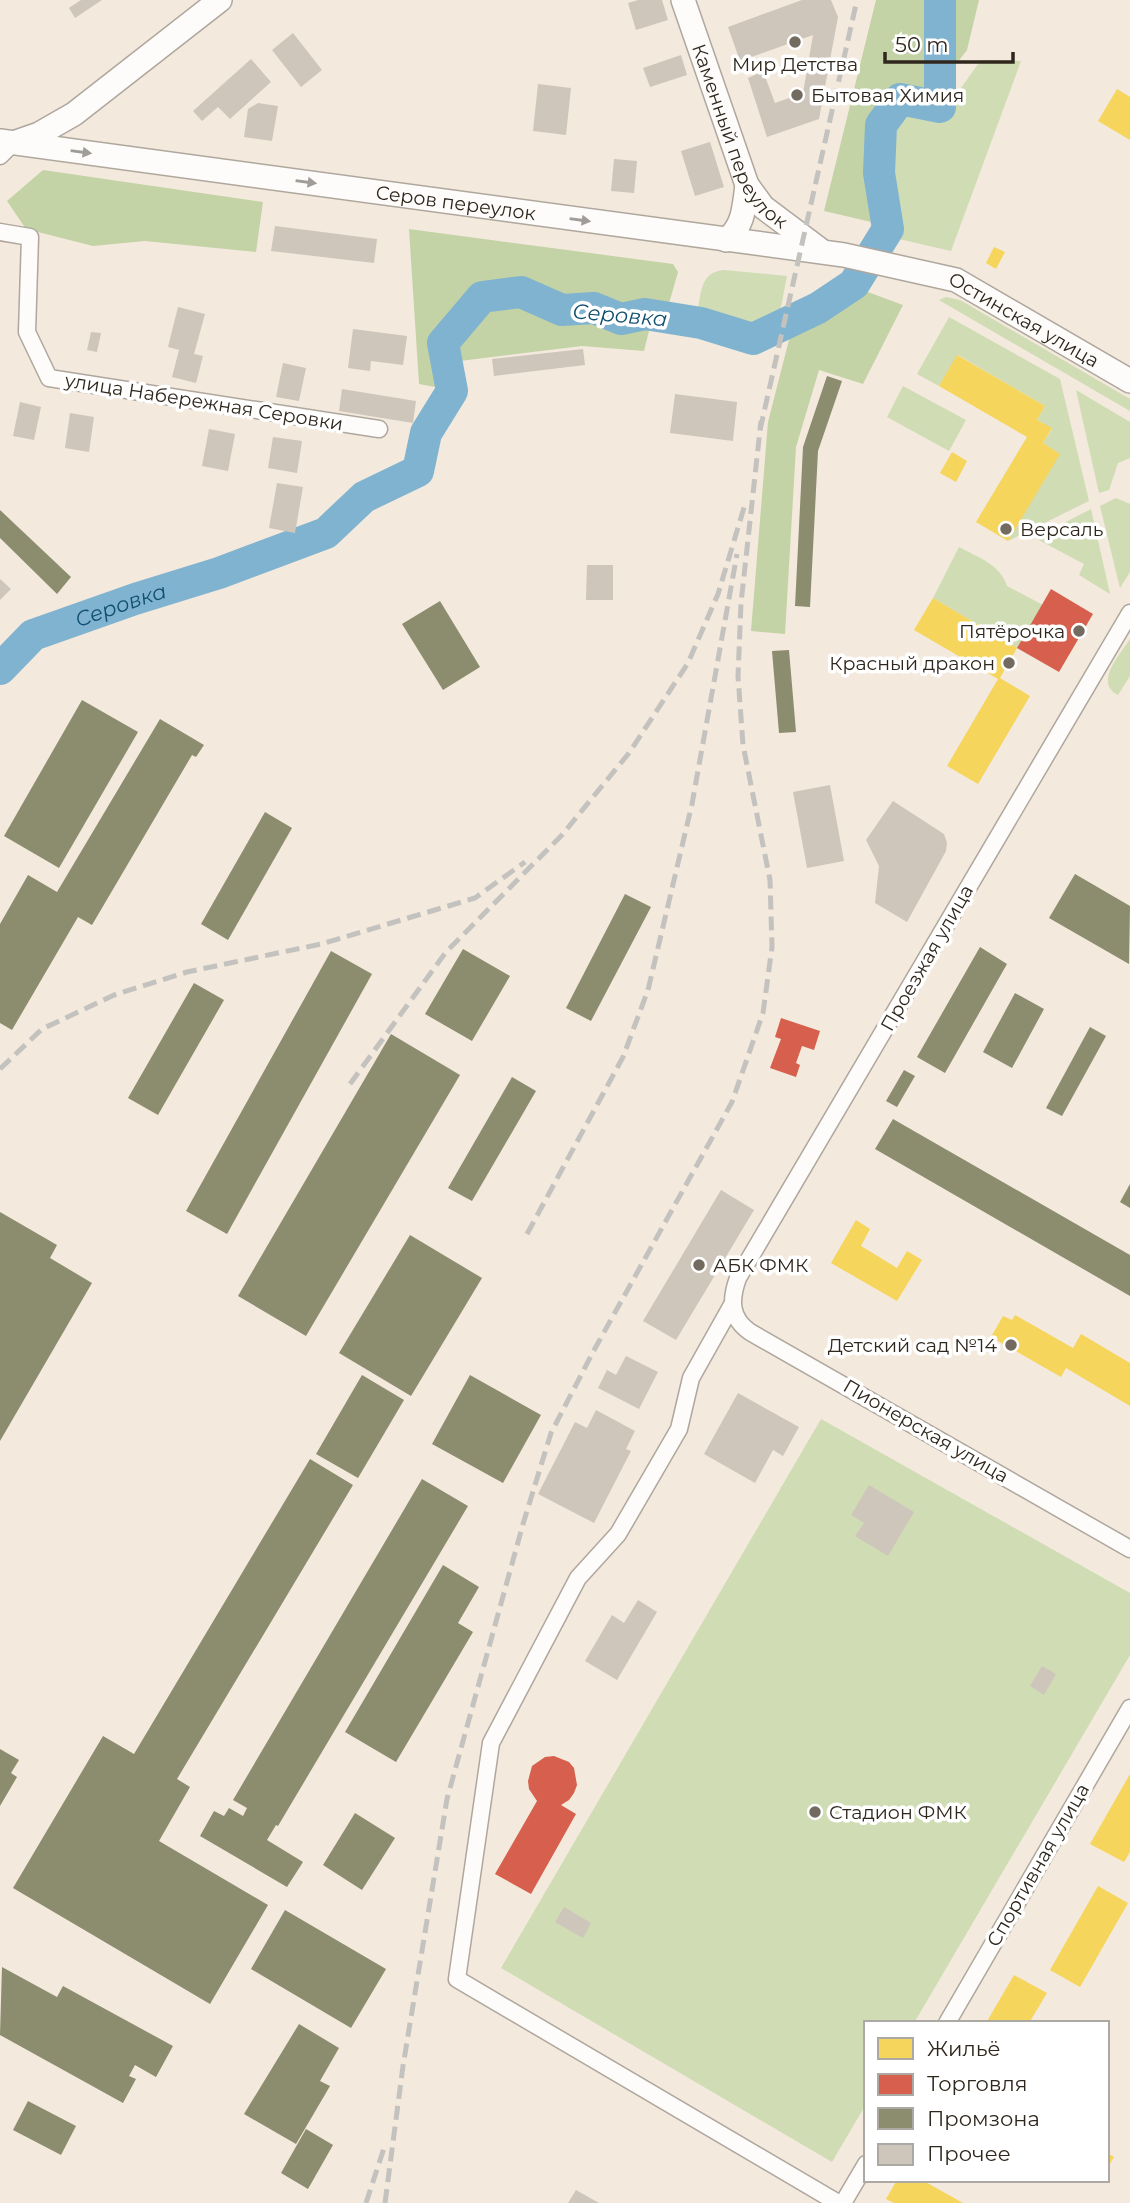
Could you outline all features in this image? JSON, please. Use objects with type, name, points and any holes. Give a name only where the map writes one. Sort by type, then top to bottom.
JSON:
[{"type":"street","points":[[4,147],[39,134],[74,114],[220,0]]},
{"type":"street","name":"Каменный переулок","points":[[683,0],[747,185],[763,207],[832,253]]},
{"type":"street","name":"Серов переулок","points":[[4,147],[832,253],[912,270]]},
{"type":"street","points":[[726,240],[736,233],[742,219],[747,185]]},
{"type":"street","name":"улица Набережная Серовки","points":[[0,232],[30,237],[27,332],[49,378],[379,429]]},
{"type":"street","name":"Остинская улица","points":[[912,270],[956,280],[971,287],[1130,381]]},
{"type":"street","name":"Проезжая улица","points":[[838,2203],[457,1979],[491,1743],[578,1578],[618,1534],[679,1429],[691,1378],[732,1306],[738,1278],[1130,613]]},
{"type":"street","name":"Пионерская улица","points":[[732,1306],[741,1326],[750,1332],[1130,1549]]},
{"type":"street","name":"Спортивная улица","points":[[948,2021],[1130,1708]]},
{"type":"street","points":[[843,2203],[864,2167]]},
{"type":"green space","points":[[876,0],[979,0],[967,50],[932,95],[898,91],[873,121],[870,173],[880,224],[824,211]]},
{"type":"green space","points":[[981,60],[1021,61],[951,251],[899,239],[886,172],[889,127],[903,106],[943,113]]},
{"type":"green space","points":[[43,170],[263,202],[256,252],[145,241],[93,246],[26,229],[7,201]]},
{"type":"green space","points":[[409,229],[673,264],[678,272],[668,307],[644,303],[620,312],[595,301],[561,304],[522,287],[476,291],[434,340],[446,389],[419,384]]},
{"type":"green space","points":[[724,270],[787,276],[778,322],[753,332],[697,316],[706,280],[710,275]]},
{"type":"green space","points":[[865,291],[903,305],[863,384],[819,370],[796,447],[785,634],[751,631],[768,422],[791,332]]},
{"type":"green space","points":[[946,297],[960,300],[1130,399],[1130,411],[939,300]]},
{"type":"green space","points":[[522,300],[560,317],[596,315],[619,325],[651,323],[644,351],[582,346],[452,362],[450,346],[487,303]]},
{"type":"green space","points":[[949,317],[1060,379],[1089,501],[1008,541],[1059,454],[1043,443],[1052,429],[1037,420],[1045,406],[958,355],[939,386],[917,374]]},
{"type":"green space","points":[[903,386],[966,420],[949,451],[887,417]]},
{"type":"green space","points":[[1076,390],[1130,422],[1130,458],[1118,463],[1109,490],[1099,493]]},
{"type":"green space","points":[[1116,498],[1130,504],[1130,572],[1120,588],[1100,506]]},
{"type":"green space","points":[[1091,509],[1110,594],[1079,575],[1084,564],[1035,538]]},
{"type":"green space","points":[[959,547],[994,567],[1007,586],[1043,605],[1017,648],[933,598]]},
{"type":"green space","points":[[1130,639],[1130,676],[1118,695],[1111,690],[1109,676],[1115,660]]},
{"type":"green space","name":"Стадион ФМК","points":[[821,1419],[1130,1593],[1130,1655],[915,2021],[864,2021],[864,2107],[832,2162],[501,1968]]},
{"type":"building: Жильё","points":[[1117,89],[1130,97],[1130,140],[1098,121]]},
{"type":"building: Жильё","points":[[994,247],[1005,252],[996,269],[986,263]]},
{"type":"building: Жильё","points":[[957,355],[1045,406],[1037,420],[1052,428],[1043,443],[1060,454],[1008,541],[976,522],[1027,437],[939,386]]},
{"type":"building: Жильё","points":[[952,452],[967,461],[956,482],[940,473]]},
{"type":"building: Жильё","points":[[933,598],[1017,648],[1000,678],[1030,696],[978,784],[947,766],[998,679],[914,630]]},
{"type":"building: Жильё","points":[[856,1220],[870,1229],[861,1246],[897,1268],[907,1251],[922,1260],[897,1301],[831,1263]]},
{"type":"building: Жильё","points":[[1015,1315],[1073,1348],[1081,1334],[1130,1363],[1130,1406],[1066,1368],[1061,1377],[991,1337],[1003,1316],[1012,1320]]},
{"type":"building: Жильё","points":[[1130,1774],[1130,1852],[1124,1862],[1090,1844]]},
{"type":"building: Жильё","points":[[1098,1886],[1128,1903],[1080,1987],[1050,1970]]},
{"type":"building: Жильё","points":[[1014,1975],[1047,1993],[1030,2021],[987,2021]]},
{"type":"building: Жильё","points":[[896,2182],[926,2182],[963,2203],[894,2203],[886,2199]]},
{"type":"building: Торговля","points":[[1051,589],[1093,614],[1059,672],[1017,648]]},
{"type":"building: Торговля","points":[[781,1018],[820,1031],[814,1050],[802,1046],[796,1063],[800,1065],[796,1077],[770,1068],[781,1039],[775,1037]]},
{"type":"building: Торговля","points":[[554,1756],[569,1762],[574,1768],[577,1785],[569,1800],[561,1805],[576,1814],[531,1894],[495,1874],[537,1801],[529,1789],[532,1766],[545,1757]]},
{"type":"building: Промзона","points":[[827,376],[842,381],[818,451],[810,607],[795,606],[803,447]]},
{"type":"building: Промзона","points":[[0,510],[71,577],[57,594],[0,538]]},
{"type":"building: Промзона","points":[[440,601],[480,667],[443,690],[402,624]]},
{"type":"building: Промзона","points":[[789,650],[796,732],[779,733],[772,651]]},
{"type":"building: Промзона","points":[[82,700],[138,732],[59,868],[4,836]]},
{"type":"building: Промзона","points":[[160,719],[204,745],[196,757],[192,755],[92,925],[78,917],[12,1030],[0,1023],[0,924],[28,875],[57,892]]},
{"type":"building: Промзона","points":[[265,812],[292,828],[228,940],[201,924]]},
{"type":"building: Промзона","points":[[1075,874],[1130,906],[1129,964],[1049,918]]},
{"type":"building: Промзона","points":[[625,894],[651,907],[591,1021],[566,1008]]},
{"type":"building: Промзона","points":[[980,947],[1007,964],[945,1073],[917,1057]]},
{"type":"building: Промзона","points":[[463,949],[510,976],[472,1041],[425,1014]]},
{"type":"building: Промзона","points":[[331,951],[372,974],[227,1234],[186,1211]]},
{"type":"building: Промзона","points":[[194,983],[224,1000],[158,1115],[128,1098]]},
{"type":"building: Промзона","points":[[1015,993],[1044,1009],[1012,1068],[983,1052]]},
{"type":"building: Промзона","points":[[1090,1027],[1106,1036],[1062,1116],[1046,1108]]},
{"type":"building: Промзона","points":[[391,1034],[460,1075],[306,1336],[238,1296]]},
{"type":"building: Промзона","points":[[904,1070],[915,1076],[897,1107],[886,1101]]},
{"type":"building: Промзона","points":[[512,1077],[536,1091],[472,1201],[448,1188]]},
{"type":"building: Промзона","points":[[893,1119],[1130,1255],[1130,1296],[875,1149]]},
{"type":"building: Промзона","points":[[1130,1184],[1130,1208],[1120,1202]]},
{"type":"building: Промзона","points":[[0,1212],[57,1245],[50,1258],[92,1283],[0,1441]]},
{"type":"building: Промзона","points":[[410,1235],[482,1278],[411,1396],[339,1353]]},
{"type":"building: Промзона","points":[[362,1375],[404,1400],[358,1478],[316,1454]]},
{"type":"building: Промзона","points":[[470,1375],[541,1415],[503,1483],[432,1444]]},
{"type":"building: Промзона","points":[[310,1459],[353,1485],[177,1779],[190,1787],[159,1841],[268,1905],[210,2004],[13,1888],[103,1736],[134,1754]]},
{"type":"building: Промзона","points":[[422,1479],[468,1506],[278,1826],[276,1825],[267,1840],[303,1862],[287,1887],[200,1836],[214,1811],[224,1816],[229,1808],[243,1816],[247,1808],[233,1800]]},
{"type":"building: Промзона","points":[[443,1565],[479,1587],[458,1623],[473,1632],[396,1762],[345,1732]]},
{"type":"building: Промзона","points":[[0,1749],[19,1760],[11,1773],[17,1777],[0,1806]]},
{"type":"building: Промзона","points":[[355,1813],[395,1838],[362,1890],[323,1865]]},
{"type":"building: Промзона","points":[[285,1910],[386,1969],[351,2028],[251,1969]]},
{"type":"building: Промзона","points":[[2,1967],[57,1997],[63,1986],[173,2046],[156,2077],[135,2065],[129,2076],[136,2079],[123,2103],[0,2035]]},
{"type":"building: Промзона","points":[[299,2024],[339,2048],[320,2081],[330,2086],[296,2144],[244,2114]]},
{"type":"building: Промзона","points":[[28,2101],[76,2126],[61,2155],[13,2130]]},
{"type":"building: Промзона","points":[[306,2129],[333,2145],[308,2189],[281,2173]]},
{"type":"building: Прочее","points":[[81,0],[102,0],[75,18],[69,8]]},
{"type":"building: Прочее","points":[[638,0],[662,0],[668,20],[636,30],[628,3]]},
{"type":"building: Прочее","points":[[802,0],[831,0],[838,17],[819,119],[767,137],[748,78],[763,71],[775,103],[803,93],[813,35],[740,61],[728,27]]},
{"type":"building: Прочее","points":[[293,33],[322,70],[301,87],[272,50]]},
{"type":"building: Прочее","points":[[681,55],[687,75],[650,87],[643,68]]},
{"type":"building: Прочее","points":[[251,59],[271,82],[230,119],[218,107],[202,121],[193,111]]},
{"type":"building: Прочее","points":[[538,84],[571,88],[566,135],[533,131]]},
{"type":"building: Прочее","points":[[258,103],[278,106],[272,141],[244,137],[248,109]]},
{"type":"building: Прочее","points":[[710,142],[724,187],[695,196],[681,151]]},
{"type":"building: Прочее","points":[[614,159],[637,161],[634,193],[611,191]]},
{"type":"building: Прочее","points":[[275,226],[377,239],[374,263],[271,251]]},
{"type":"building: Прочее","points":[[178,307],[205,314],[194,354],[203,356],[196,383],[172,377],[179,350],[168,347]]},
{"type":"building: Прочее","points":[[353,329],[407,336],[403,365],[371,361],[370,371],[348,368]]},
{"type":"building: Прочее","points":[[91,332],[101,333],[97,352],[87,350]]},
{"type":"building: Прочее","points":[[583,349],[585,365],[494,376],[492,359]]},
{"type":"building: Прочее","points":[[283,363],[306,368],[299,401],[276,397]]},
{"type":"building: Прочее","points":[[342,389],[416,401],[413,423],[339,411]]},
{"type":"building: Прочее","points":[[675,394],[737,402],[733,441],[670,433]]},
{"type":"building: Прочее","points":[[20,402],[41,407],[34,440],[13,436]]},
{"type":"building: Прочее","points":[[70,413],[94,417],[89,452],[65,448]]},
{"type":"building: Прочее","points":[[209,429],[235,434],[228,471],[202,466]]},
{"type":"building: Прочее","points":[[273,437],[302,441],[297,473],[268,468]]},
{"type":"building: Прочее","points":[[277,483],[303,487],[295,533],[269,528]]},
{"type":"building: Прочее","points":[[587,565],[613,565],[613,600],[586,600]]},
{"type":"building: Прочее","points":[[0,579],[11,589],[0,600]]},
{"type":"building: Прочее","points":[[830,785],[844,861],[807,868],[793,792]]},
{"type":"building: Прочее","points":[[893,801],[944,834],[947,843],[946,851],[907,922],[875,903],[879,866],[866,840]]},
{"type":"building: Прочее","name":"АБК ФМК","points":[[721,1190],[754,1210],[676,1340],[643,1321]]},
{"type":"building: Прочее","points":[[626,1356],[658,1372],[639,1409],[598,1388],[607,1370],[616,1375]]},
{"type":"building: Прочее","points":[[738,1393],[799,1427],[783,1456],[773,1450],[755,1483],[704,1454]]},
{"type":"building: Прочее","points":[[596,1410],[635,1431],[626,1449],[631,1451],[594,1523],[538,1494],[575,1422],[587,1428]]},
{"type":"building: Прочее","points":[[869,1485],[914,1512],[888,1556],[855,1536],[864,1523],[851,1515]]},
{"type":"building: Прочее","points":[[638,1600],[657,1612],[617,1680],[585,1661],[612,1615],[624,1623]]},
{"type":"building: Прочее","points":[[1042,1666],[1056,1674],[1044,1695],[1030,1686]]},
{"type":"building: Прочее","points":[[564,1907],[591,1923],[583,1938],[555,1922]]},
{"type":"building: Прочее","points":[[576,2190],[599,2203],[568,2203]]},
{"type":"waterway","name":"Серовка","points":[[0,669],[33,635],[219,573],[326,533],[364,497],[418,471],[426,433],[452,391],[443,343],[482,297],[521,292],[562,310],[594,308],[621,319],[645,314],[701,323],[753,339],[818,308],[854,284],[888,229],[879,173],[881,125],[900,99],[940,107],[940,0]]},
{"type":"railway","points":[[760,430],[857,0]]},
{"type":"railway","points":[[385,2203],[403,2066],[447,1799],[551,1433],[732,1102],[763,1013],[772,947],[770,880],[743,745],[738,676],[741,603],[761,421]]},
{"type":"railway","points":[[350,1084],[446,952],[562,835],[629,753],[688,663],[718,594],[746,501]]},
{"type":"railway","points":[[527,1234],[623,1057],[648,990],[692,804],[737,554]]},
{"type":"railway","points":[[0,1069],[42,1029],[114,995],[187,972],[321,944],[475,898],[525,862]]},
{"type":"railway","points":[[366,2203],[384,2148]]},
{"type":"place","name":"Мир Детства","points":[[795,42]]},
{"type":"place","name":"Бытовая Химия","points":[[797,95]]},
{"type":"place","name":"Версаль","points":[[1006,529]]},
{"type":"place","name":"Пятёрочка","points":[[1079,631]]},
{"type":"place","name":"Красный дракон","points":[[1009,663]]},
{"type":"place","name":"АБК ФМК","points":[[699,1265]]},
{"type":"place","name":"Детский сад №14","points":[[1011,1345]]},
{"type":"place","name":"Стадион ФМК","points":[[815,1812]]}]
